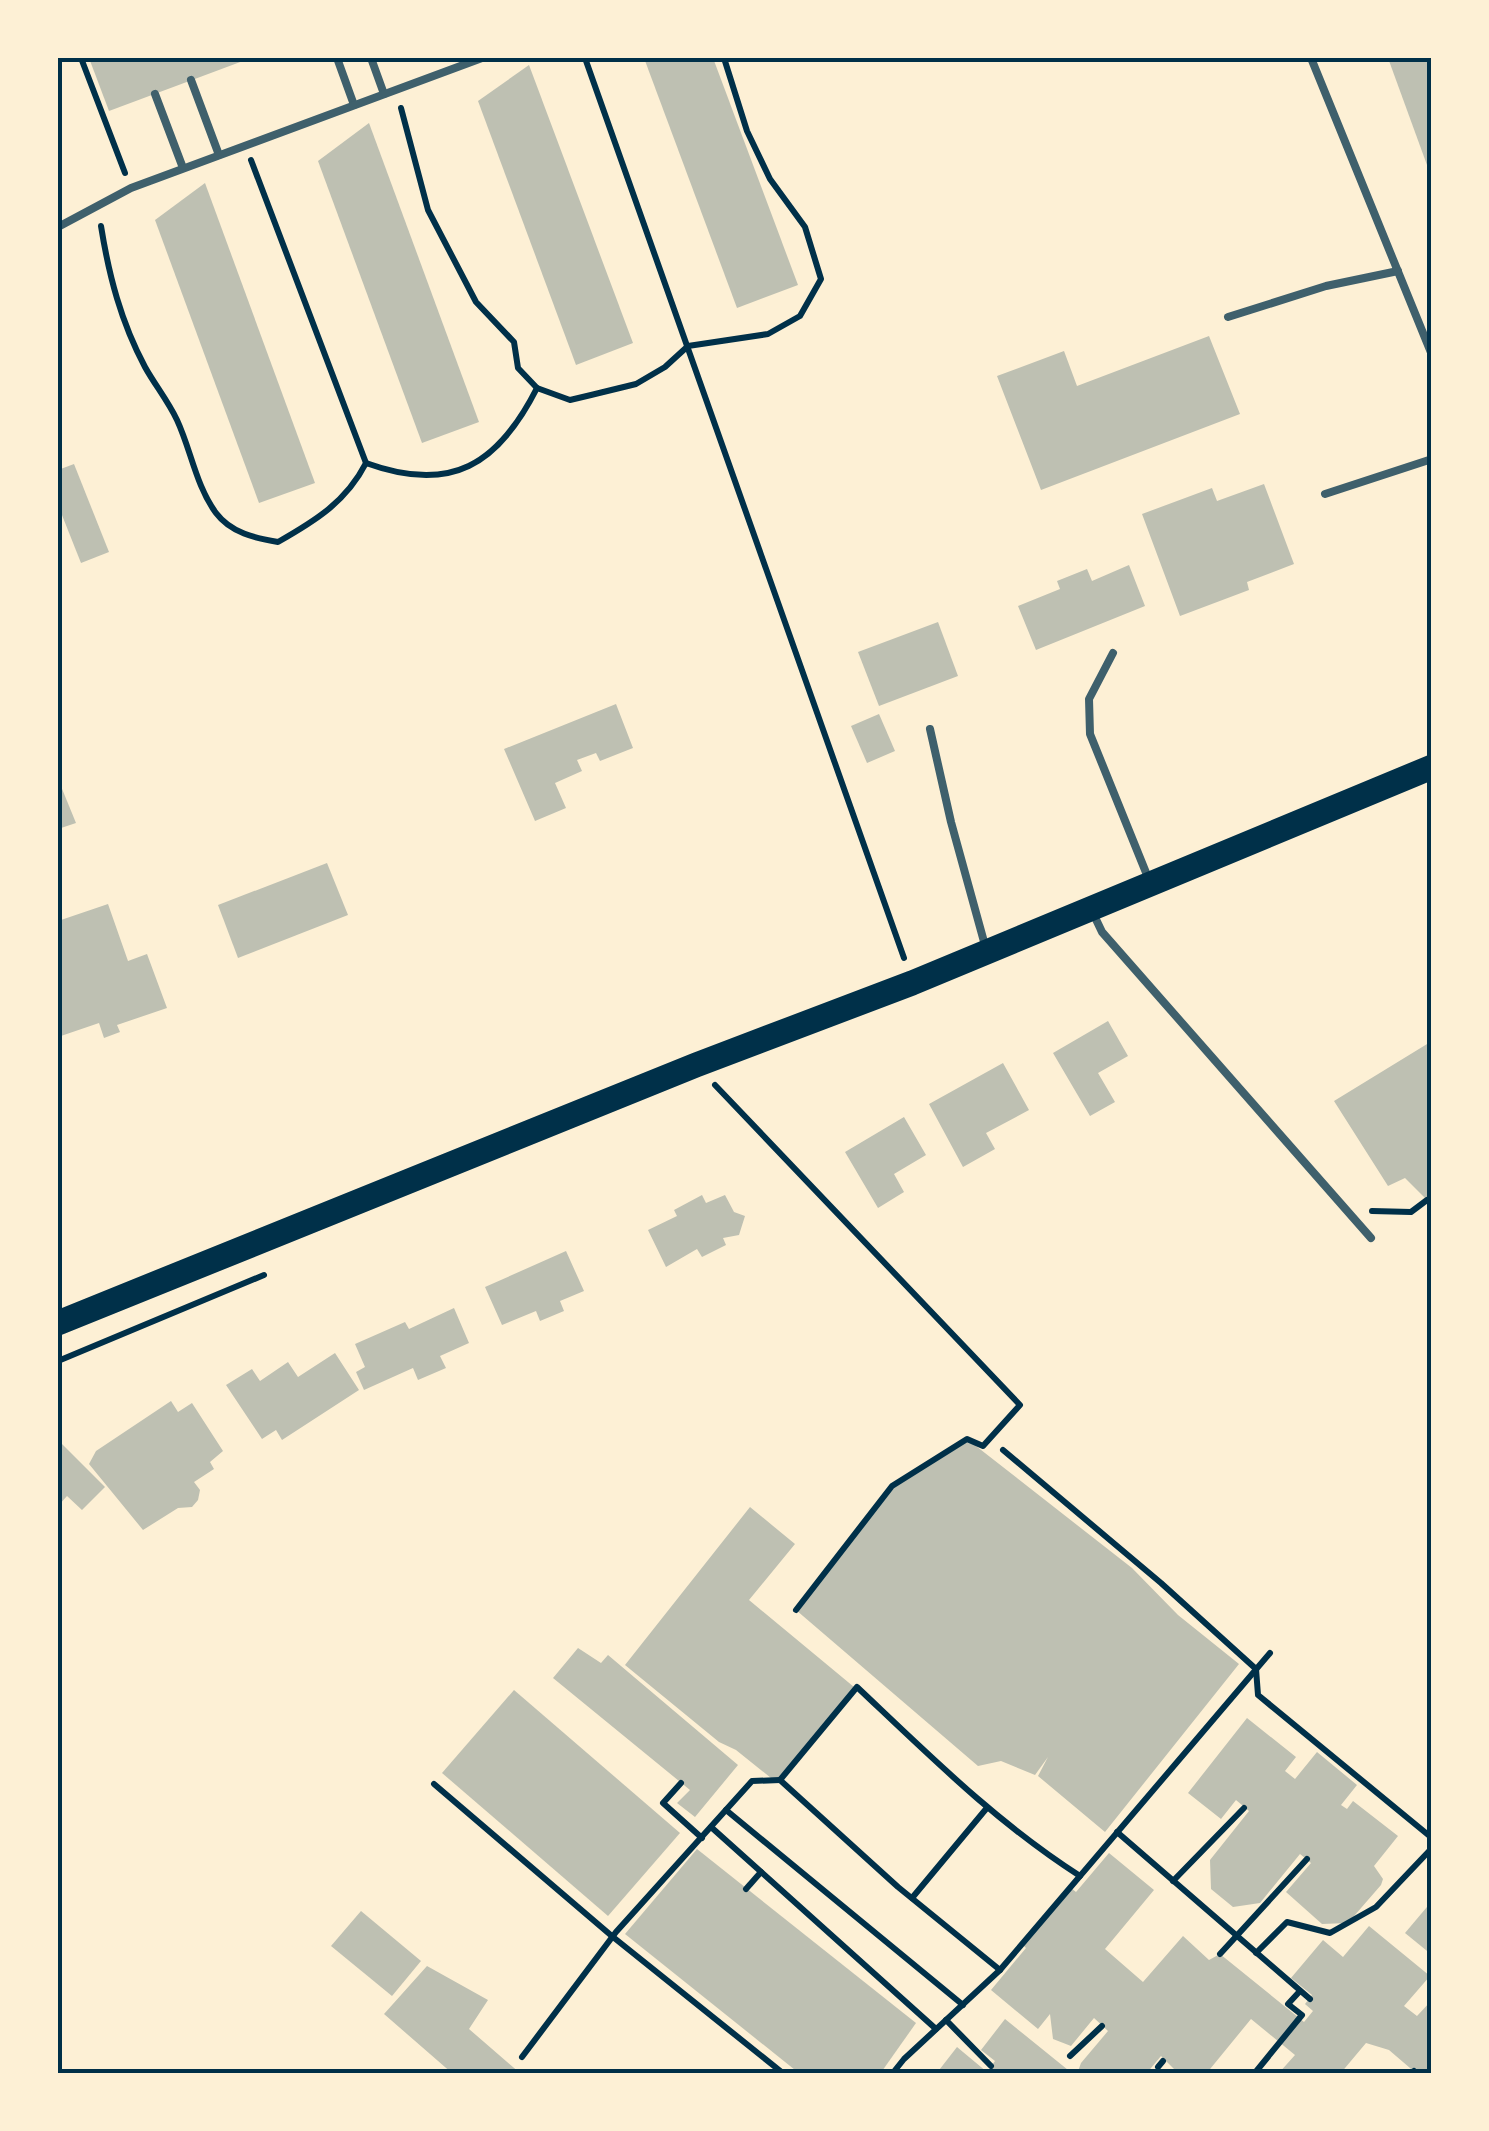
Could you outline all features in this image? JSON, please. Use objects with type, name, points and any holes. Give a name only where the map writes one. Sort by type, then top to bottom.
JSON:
[{"type":"main road","points":[[58,1322],[696,1065],[987,953],[1432,767]]},
{"type":"lane","points":[[337,58],[354,105]]},
{"type":"lane","points":[[371,58],[384,94]]},
{"type":"lane","points":[[58,226],[131,188],[482,58]]},
{"type":"lane","points":[[1311,58],[1432,355]]},
{"type":"lane","points":[[191,80],[219,155]]},
{"type":"lane","points":[[155,94],[183,168]]},
{"type":"lane","points":[[1228,317],[1326,286],[1398,272]]},
{"type":"lane","points":[[1325,494],[1432,459]]},
{"type":"lane","points":[[1112,653],[1088,699],[1090,734],[1151,884]]},
{"type":"lane","points":[[930,729],[987,953]]},
{"type":"lane","points":[[1092,909],[1102,932],[1371,1238]]},
{"type":"path","points":[[81,58],[131,188]]},
{"type":"path","points":[[584,58],[912,983]]},
{"type":"path","points":[[397,89],[428,210],[476,302],[514,342],[518,368],[536,388],[570,400],[636,384],[665,367],[688,346],[768,334],[800,316],[821,279],[805,227],[770,178],[747,131],[724,58]]},
{"type":"path","points":[[97,204],[120,310],[146,370],[178,424],[195,472],[217,515],[244,535],[278,542],[337,504],[356,483],[366,463],[245,145]]},
{"type":"path","points":[[366,463],[406,476],[436,476],[468,468],[494,449],[520,421],[536,388]]},
{"type":"path","points":[[696,1065],[1020,1405],[983,1446],[967,1439],[892,1486],[796,1610]]},
{"type":"path","points":[[1347,1210],[1411,1212],[1427,1200]]},
{"type":"path","points":[[1003,1450],[1256,1669],[1258,1695],[1432,1838]]},
{"type":"path","points":[[1151,1588],[1158,1581]]},
{"type":"path","points":[[892,2074],[1000,1970],[1270,1653]]},
{"type":"path","points":[[780,1780],[857,1687],[986,1809],[1031,1845],[1080,1876]]},
{"type":"path","points":[[522,2057],[613,1937],[752,1782],[780,1780],[912,1898],[1000,1970]]},
{"type":"path","points":[[662,1818],[662,1803],[681,1783]]},
{"type":"path","points":[[434,1784],[613,1937],[784,2074]]},
{"type":"path","points":[[662,1803],[702,1838]]},
{"type":"path","points":[[1173,1881],[1244,1808]]},
{"type":"path","points":[[912,1898],[986,1809]]},
{"type":"path","points":[[726,1810],[963,2005]]},
{"type":"path","points":[[711,1826],[936,2029]]},
{"type":"path","points":[[1118,1832],[1310,1999]]},
{"type":"path","points":[[1256,1953],[1288,1922],[1330,1933],[1376,1908],[1432,1848]]},
{"type":"path","points":[[1220,1954],[1306,1859]]},
{"type":"path","points":[[746,1888],[762,1872]]},
{"type":"path","points":[[870,1986],[878,1977]]},
{"type":"path","points":[[1254,2074],[1302,2015],[1288,2004],[1300,1991]]},
{"type":"path","points":[[946,2020],[991,2066]]},
{"type":"path","points":[[1070,2056],[1102,2026]]},
{"type":"building","points":[[89,58],[251,58],[109,111]]},
{"type":"building","points":[[644,58],[713,58],[798,285],[737,308]]},
{"type":"building","points":[[1388,58],[1432,58],[1432,176],[1431,176]]},
{"type":"building","points":[[529,65],[633,343],[576,365],[478,101]]},
{"type":"building","points":[[369,123],[479,422],[422,443],[318,161]]},
{"type":"building","points":[[205,183],[315,483],[259,503],[155,220]]},
{"type":"building","points":[[1209,336],[1240,414],[1041,490],[997,376],[1064,351],[1077,386]]},
{"type":"building","points":[[74,464],[109,552],[81,563],[58,505],[58,470]]},
{"type":"building","points":[[1264,484],[1294,564],[1247,582],[1249,590],[1180,616],[1142,514],[1212,488],[1217,501]]},
{"type":"building","points":[[1129,565],[1145,606],[1036,650],[1018,606],[1060,589],[1057,581],[1087,569],[1092,581]]},
{"type":"building","points":[[938,622],[958,676],[879,706],[858,652]]},
{"type":"building","points":[[616,704],[633,748],[600,761],[596,753],[577,760],[582,771],[555,783],[566,808],[535,821],[504,749]]},
{"type":"building","points":[[879,714],[895,751],[867,763],[851,726]]},
{"type":"building","points":[[58,779],[76,823],[58,829]]},
{"type":"building","points":[[327,863],[348,915],[238,958],[218,905]]},
{"type":"building","points":[[108,904],[128,961],[147,954],[167,1008],[117,1025],[120,1032],[104,1038],[99,1023],[58,1037],[58,921]]},
{"type":"building","points":[[1108,1021],[1128,1056],[1098,1073],[1115,1102],[1090,1116],[1053,1053]]},
{"type":"building","points":[[1432,1041],[1432,1205],[1405,1178],[1388,1186],[1334,1101]]},
{"type":"building","points":[[1003,1063],[1029,1110],[986,1133],[995,1149],[963,1167],[929,1104]]},
{"type":"building","points":[[904,1117],[926,1155],[894,1174],[904,1192],[878,1208],[845,1152]]},
{"type":"building","points":[[702,1195],[706,1203],[725,1195],[734,1212],[745,1216],[739,1235],[723,1238],[726,1245],[702,1257],[697,1249],[666,1267],[648,1230],[677,1216],[674,1210]]},
{"type":"building","points":[[566,1251],[584,1291],[560,1301],[564,1311],[540,1321],[536,1311],[502,1325],[485,1287]]},
{"type":"building","points":[[454,1308],[469,1343],[440,1356],[446,1368],[418,1380],[413,1368],[364,1390],[356,1372],[365,1367],[355,1344],[405,1322],[409,1329]]},
{"type":"building","points":[[335,1353],[359,1390],[282,1440],[276,1430],[262,1439],[226,1385],[252,1369],[260,1381],[288,1362],[298,1377]]},
{"type":"building","points":[[171,1401],[178,1412],[192,1403],[223,1451],[210,1462],[214,1469],[194,1482],[200,1490],[192,1507],[178,1508],[143,1530],[89,1464],[96,1451]]},
{"type":"building","points":[[967,1439],[1132,1568],[1178,1615],[1239,1664],[1105,1832],[1038,1776],[1048,1757],[1035,1775],[1001,1761],[978,1766],[796,1610],[892,1486]]},
{"type":"building","points":[[61,1443],[105,1487],[82,1510],[67,1496],[58,1506]]},
{"type":"building","points":[[750,1507],[795,1544],[749,1600],[854,1687],[776,1782],[736,1750],[719,1742],[625,1665]]},
{"type":"building","points":[[578,1648],[601,1663],[608,1655],[738,1765],[695,1817],[677,1803],[690,1790],[553,1678]]},
{"type":"building","points":[[514,1690],[680,1833],[608,1916],[442,1773]]},
{"type":"building","points":[[1247,1718],[1296,1757],[1285,1771],[1295,1779],[1317,1752],[1357,1785],[1341,1805],[1347,1809],[1353,1801],[1398,1836],[1374,1866],[1383,1879],[1381,1885],[1348,1923],[1322,1924],[1286,1892],[1311,1863],[1300,1854],[1260,1903],[1233,1907],[1211,1889],[1210,1860],[1249,1811],[1236,1800],[1221,1819],[1188,1793]]},
{"type":"building","points":[[697,1849],[916,2023],[880,2074],[800,2074],[625,1934]]},
{"type":"building","points":[[1109,1853],[1154,1890],[1105,1949],[1143,1982],[1183,1936],[1209,1960],[1220,1954],[1304,2022],[1313,2011],[1305,2004],[1312,1995],[1291,1978],[1323,1940],[1343,1957],[1369,1926],[1430,1976],[1404,2006],[1417,2016],[1432,2000],[1432,2074],[1417,2074],[1389,2050],[1366,2043],[1340,2074],[1278,2074],[1295,2055],[1251,2019],[1206,2074],[1179,2074],[1161,2056],[1146,2074],[1077,2074],[1081,2063],[1108,2031],[1094,2018],[1071,2046],[1053,2039],[1050,2014],[1038,2029],[991,1990],[1071,1888],[1076,1892]]},
{"type":"building","points":[[1432,1901],[1432,1955],[1405,1933]]},
{"type":"building","points":[[361,1911],[421,1961],[392,1996],[331,1946]]},
{"type":"building","points":[[427,1966],[488,2000],[469,2029],[521,2074],[453,2074],[384,2014]]},
{"type":"building","points":[[1005,2019],[1073,2074],[936,2074],[957,2047],[987,2072],[995,2061],[981,2050]]}]
